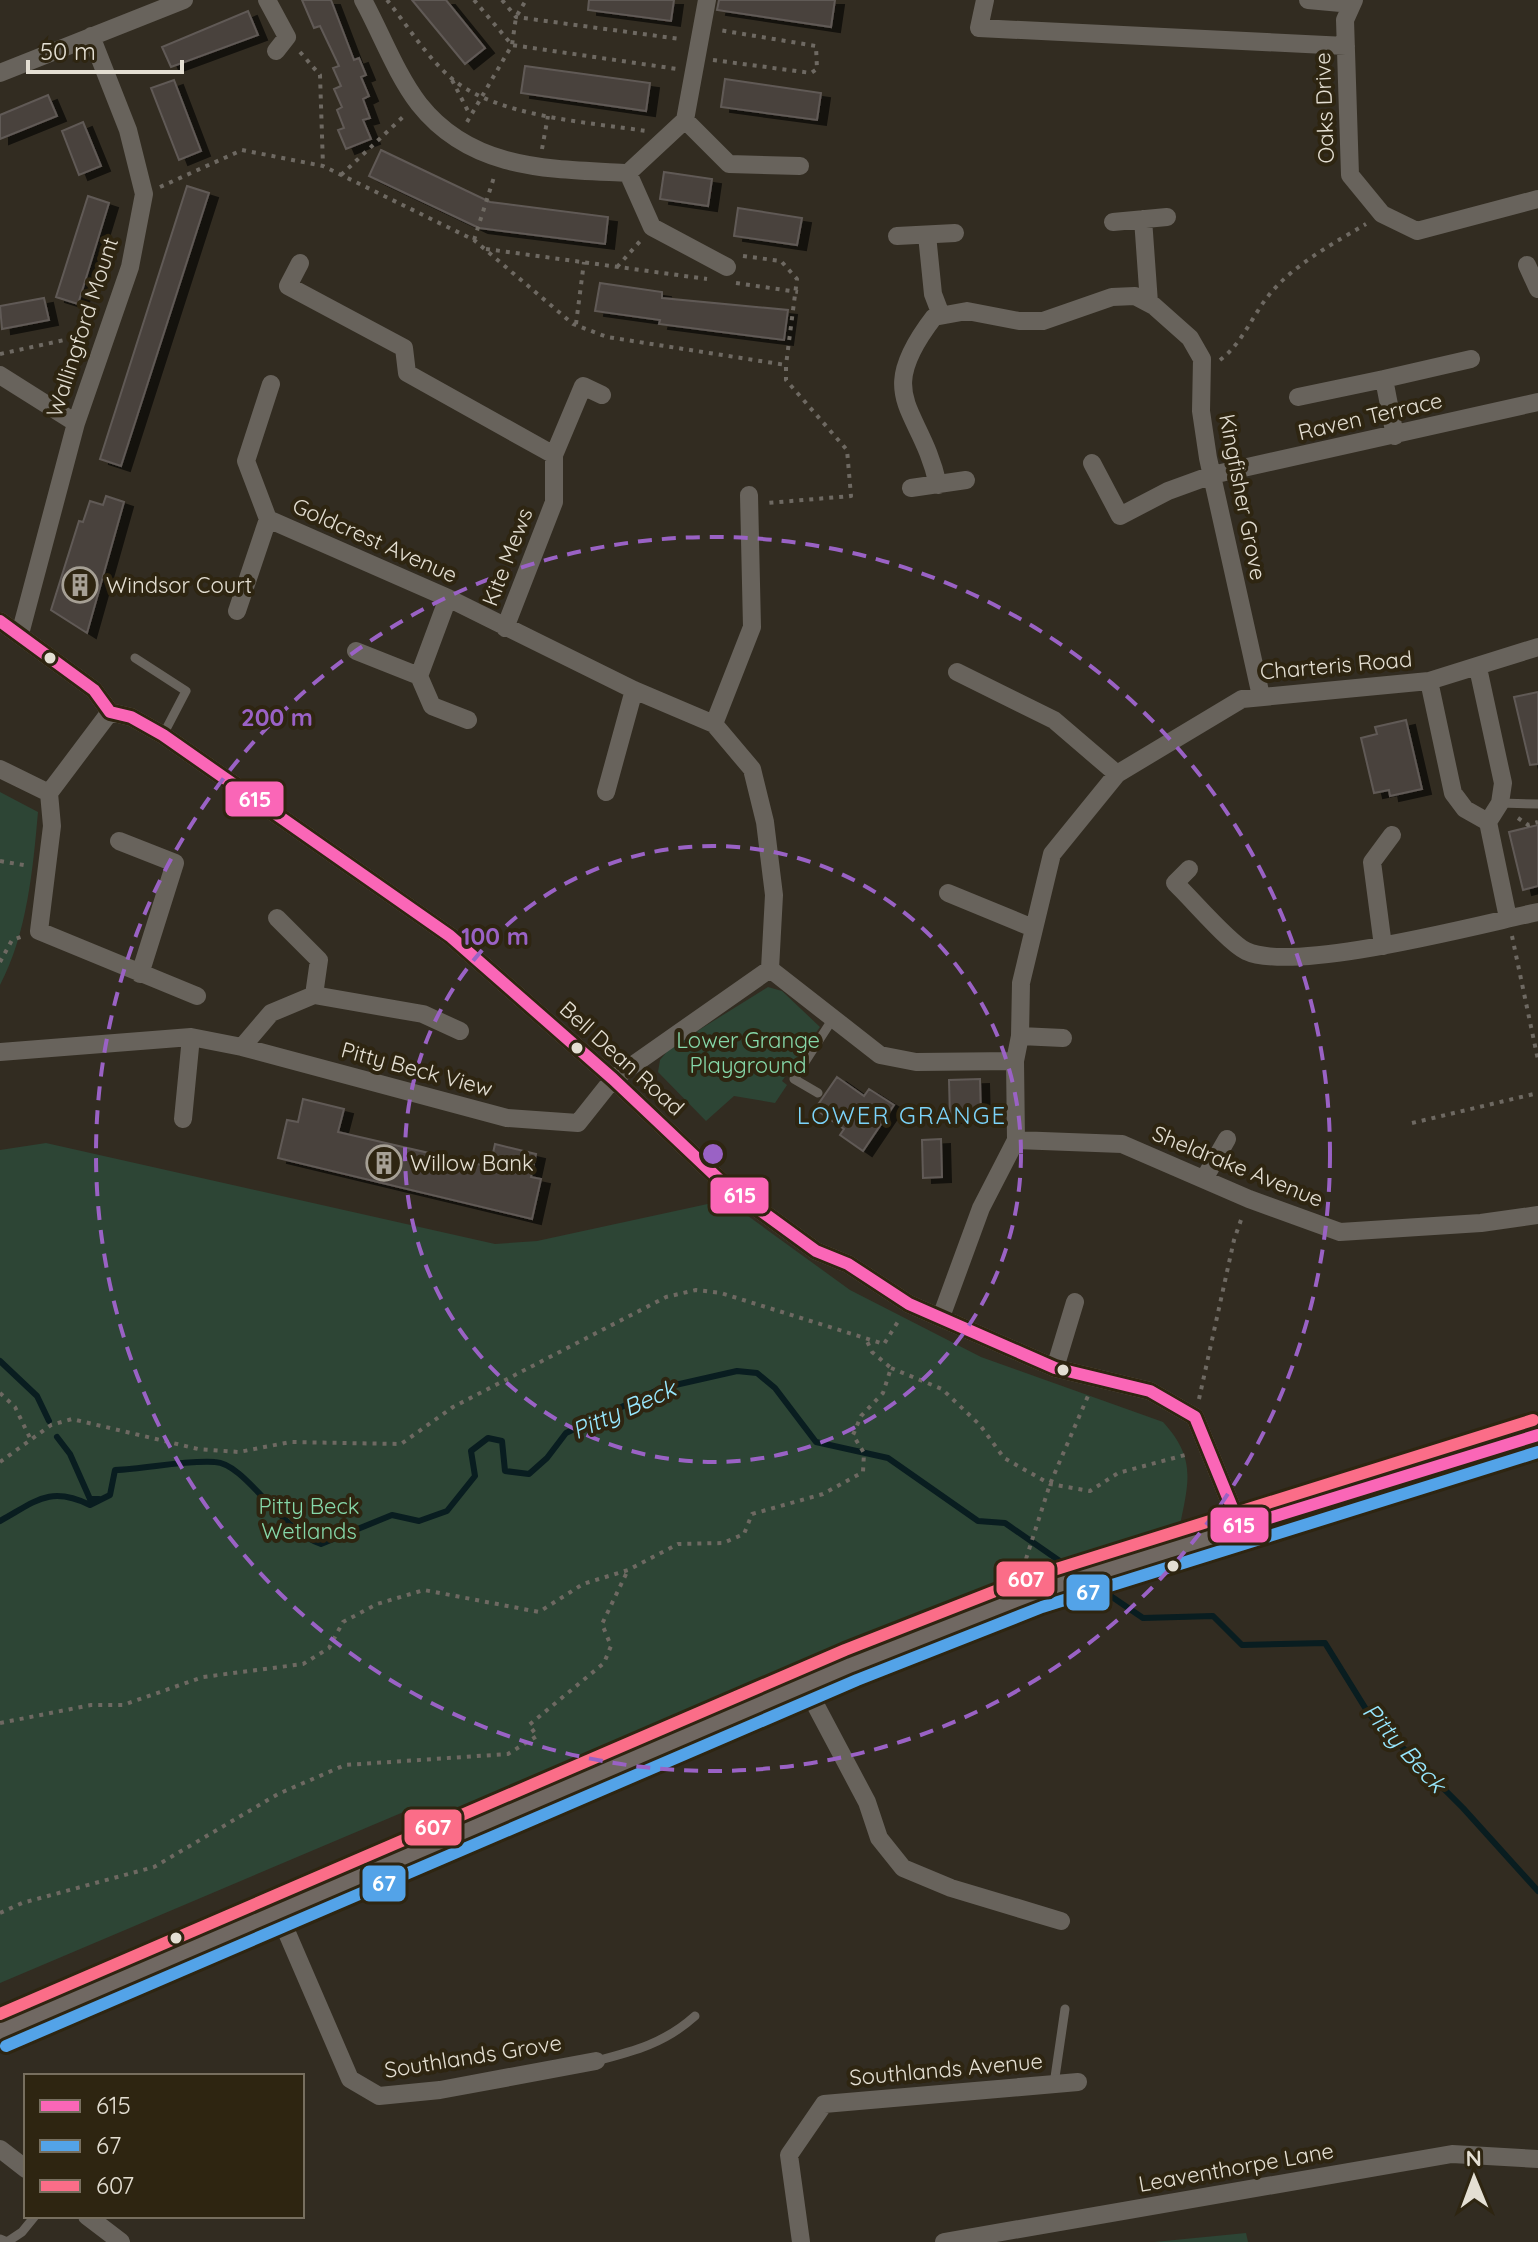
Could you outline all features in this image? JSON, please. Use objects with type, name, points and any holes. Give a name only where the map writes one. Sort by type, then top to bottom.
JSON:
[{"type":"main road","points":[[0,2031],[806,1687],[851,1665],[1037,1592],[1538,1435]]},
{"type":"street","points":[[0,73],[184,0]]},
{"type":"street","points":[[267,0],[281,44]]},
{"type":"street","points":[[363,0],[418,103],[456,141],[500,160],[539,169],[628,173],[685,120],[707,0]]},
{"type":"street","points":[[985,0],[979,28],[1346,46]]},
{"type":"street","points":[[1308,0],[1353,2]]},
{"type":"street","name":"Oaks Drive","points":[[1353,2],[1345,20],[1350,175],[1382,214],[1417,231],[1538,199]]},
{"type":"street","name":"Wallingford Mount","points":[[20,634],[76,423],[130,267],[144,194],[128,130],[91,36]]},
{"type":"street","points":[[685,120],[729,164],[800,166]]},
{"type":"street","points":[[628,173],[652,227],[726,275]]},
{"type":"street","points":[[1113,222],[1167,217]]},
{"type":"street","points":[[1143,219],[1149,303]]},
{"type":"street","points":[[897,236],[955,233]]},
{"type":"street","points":[[927,235],[933,294],[941,315]]},
{"type":"street","points":[[300,263],[288,286],[404,348],[407,373],[554,455]]},
{"type":"street","points":[[1527,265],[1538,289]]},
{"type":"street","points":[[938,485],[931,454],[905,407],[902,386],[910,349],[934,317],[967,311],[1019,321],[1043,321],[1112,297],[1135,296],[1149,303]]},
{"type":"street","name":"Kingfisher Grove","points":[[1149,303],[1190,338],[1202,359],[1201,411],[1212,475],[1261,696]]},
{"type":"street","points":[[1298,397],[1471,359]]},
{"type":"street","points":[[0,375],[76,423]]},
{"type":"street","points":[[1384,379],[1395,436]]},
{"type":"street","name":"Goldcrest Avenue","points":[[271,384],[246,461],[268,519],[448,598],[634,690],[714,724]]},
{"type":"street","name":"Kite Mews","points":[[505,628],[554,502],[554,455],[583,386],[602,395]]},
{"type":"street","name":"Raven Terrace","points":[[1092,463],[1120,516],[1168,491],[1212,475],[1538,402]]},
{"type":"street","points":[[911,488],[966,480]]},
{"type":"street","points":[[749,500],[752,627],[714,724],[752,769],[765,822],[774,895],[770,969]]},
{"type":"street","points":[[237,611],[268,519]]},
{"type":"street","points":[[448,598],[419,676],[432,706],[468,720]]},
{"type":"street","name":"Bell Dean Road","points":[[0,621],[94,690],[110,712],[131,717],[163,735],[450,936],[613,1079],[724,1184],[816,1251],[848,1264],[909,1304],[1055,1368],[1150,1391],[1195,1417]]},
{"type":"street","name":"Charteris Road","points":[[941,1317],[981,1208],[1016,1140],[1015,1061],[1020,1036],[1021,983],[1052,854],[1117,774],[1242,699],[1429,681],[1538,647]]},
{"type":"street","points":[[356,651],[419,676]]},
{"type":"street","points":[[1478,668],[1503,783],[1500,803],[1488,822],[1508,918]]},
{"type":"street","points":[[957,672],[1054,720],[1117,774]]},
{"type":"street","points":[[1429,681],[1453,793],[1465,809],[1488,822]]},
{"type":"street","points":[[606,792],[634,690]]},
{"type":"street","points":[[110,712],[49,793],[52,826],[39,931],[197,996]]},
{"type":"street","points":[[0,769],[49,793]]},
{"type":"street","points":[[1383,946],[1372,862],[1392,835]]},
{"type":"street","points":[[119,841],[175,863],[140,974]]},
{"type":"street","points":[[1189,869],[1175,883],[1225,932],[1246,951],[1283,958],[1383,946],[1538,912]]},
{"type":"street","points":[[948,893],[1033,928]]},
{"type":"street","points":[[277,918],[319,960],[314,995]]},
{"type":"street","points":[[770,969],[880,1055],[916,1062],[1015,1061]]},
{"type":"street","points":[[613,1079],[770,969]]},
{"type":"street","points":[[242,1047],[271,1013],[314,995],[423,1014],[460,1031]]},
{"type":"street","points":[[1020,1036],[1063,1038]]},
{"type":"street","points":[[183,1119],[191,1037]]},
{"type":"street","name":"Pitty Beck View","points":[[0,1052],[191,1037],[242,1047],[507,1118],[578,1123],[613,1079]]},
{"type":"street","points":[[1204,1179],[1227,1139]]},
{"type":"street","name":"Sheldrake Avenue","points":[[1016,1140],[1122,1144],[1249,1199],[1340,1232],[1481,1223],[1538,1215]]},
{"type":"street","points":[[1055,1368],[1075,1302]]},
{"type":"street","points":[[1195,1417],[1240,1527]]},
{"type":"street","points":[[806,1687],[867,1802],[879,1838],[903,1868],[951,1888],[1061,1921]]},
{"type":"street","name":"Southlands Grove","points":[[278,1912],[350,2079],[379,2096],[440,2090],[596,2061]]},
{"type":"street","name":"Southlands Avenue","points":[[801,2242],[789,2155],[824,2104],[1078,2082]]},
{"type":"street","points":[[0,2149],[24,2167]]},
{"type":"street","name":"Leaventhorpe Lane","points":[[944,2242],[1452,2154],[1538,2159]]},
{"type":"street","points":[[90,2218],[121,2242]]},
{"type":"lane","points":[[135,658],[186,691],[163,735]]},
{"type":"lane","points":[[1500,803],[1538,804]]},
{"type":"lane","points":[[818,1093],[794,1079],[832,1020]]},
{"type":"lane","points":[[1054,2084],[1065,2009]]},
{"type":"lane","points":[[596,2061],[647,2048],[673,2036],[695,2016]]},
{"type":"lane","points":[[0,2239],[7,2242],[22,2232],[33,2218]]},
{"type":"path","points":[[387,0],[451,78],[470,116]]},
{"type":"path","points":[[474,0],[512,45],[697,49],[816,46],[817,69],[811,73],[697,49],[516,17],[502,0]]},
{"type":"path","points":[[456,141],[512,45],[516,17],[526,0]]},
{"type":"path","points":[[281,44],[320,75],[323,166]]},
{"type":"path","points":[[451,78],[515,111],[670,134]]},
{"type":"path","points":[[341,175],[418,103]]},
{"type":"path","points":[[539,169],[548,116]]},
{"type":"path","points":[[144,194],[242,150],[323,166],[474,240],[575,325],[607,337],[786,365]]},
{"type":"path","points":[[474,240],[500,160]]},
{"type":"path","points":[[1201,374],[1231,352],[1271,293],[1322,251],[1382,214]]},
{"type":"path","points":[[617,267],[652,227]]},
{"type":"path","points":[[484,248],[710,280]]},
{"type":"path","points":[[749,500],[851,496],[847,450],[786,380],[798,292],[797,279],[781,261],[743,256],[726,275],[798,292]]},
{"type":"path","points":[[575,325],[584,262]]},
{"type":"path","points":[[0,354],[108,330]]},
{"type":"path","points":[[0,861],[47,869]]},
{"type":"path","points":[[1508,918],[1538,1060]]},
{"type":"path","points":[[0,962],[12,940],[39,931]]},
{"type":"path","points":[[1412,1123],[1538,1093]]},
{"type":"path","points":[[1195,1417],[1234,1240],[1249,1199]]},
{"type":"path","points":[[0,1462],[51,1425],[72,1419],[198,1449],[239,1452],[290,1442],[401,1444],[453,1407],[666,1297],[696,1290],[721,1293],[884,1344],[909,1304]]},
{"type":"path","points":[[866,1339],[872,1352],[891,1368],[942,1389],[980,1425],[1004,1458],[1050,1484],[1090,1491],[1118,1473],[1185,1455]]},
{"type":"path","points":[[0,1723],[91,1705],[123,1705],[203,1677],[303,1664],[329,1648],[343,1622],[377,1604],[424,1590],[539,1612],[583,1584],[628,1570],[678,1544],[723,1543],[744,1534],[752,1514],[823,1494],[863,1472],[864,1453],[853,1435],[861,1416],[883,1393],[891,1368]]},
{"type":"path","points":[[0,1393],[15,1407],[31,1440]]},
{"type":"path","points":[[1026,1559],[1050,1484],[1089,1394]]},
{"type":"path","points":[[0,1913],[22,1903],[154,1867],[278,1794],[345,1765],[508,1754],[537,1736],[529,1725],[604,1663],[611,1646],[602,1624],[628,1570]]},
{"type":"green space","points":[[0,792],[38,812],[23,923],[0,985]]},
{"type":"green space","name":"Lower Grange Playground","points":[[768,987],[782,991],[820,1027],[782,1081],[787,1085],[775,1103],[734,1096],[706,1121],[658,1072],[660,1060],[670,1048]]},
{"type":"green space","name":"Pitty Beck Wetlands","points":[[46,1143],[495,1244],[537,1241],[726,1200],[850,1290],[981,1357],[1163,1422],[1181,1447],[1187,1470],[1180,1525],[912,1625],[423,1832],[413,1808],[0,1983],[0,1150]]},
{"type":"green space","points":[[1246,2233],[1248,2242],[1154,2242]]},
{"type":"building","points":[[302,0],[331,0],[354,60],[359,58],[366,75],[361,77],[369,96],[363,99],[370,118],[363,120],[371,139],[346,149],[338,130],[344,128],[337,110],[342,107],[334,89],[341,86],[333,68],[339,66],[320,26],[314,28]]},
{"type":"building","points":[[412,0],[446,0],[485,48],[465,64]]},
{"type":"building","points":[[589,0],[674,0],[671,21],[588,10]]},
{"type":"building","points":[[719,0],[835,0],[831,27],[717,10]]},
{"type":"building","points":[[248,11],[258,35],[171,67],[162,47]]},
{"type":"building","points":[[525,66],[650,83],[646,111],[521,93]]},
{"type":"building","points":[[725,79],[821,93],[817,120],[721,107]]},
{"type":"building","points":[[174,80],[201,151],[179,160],[151,88]]},
{"type":"building","points":[[48,95],[57,116],[0,139],[0,115]]},
{"type":"building","points":[[83,122],[101,166],[79,175],[62,131]]},
{"type":"building","points":[[381,150],[490,202],[608,217],[605,244],[479,228],[369,176]]},
{"type":"building","points":[[664,172],[712,179],[708,206],[660,199]]},
{"type":"building","points":[[187,186],[209,193],[121,466],[100,459]]},
{"type":"building","points":[[88,196],[109,203],[78,304],[56,297]]},
{"type":"building","points":[[738,208],[802,218],[797,245],[734,236]]},
{"type":"building","points":[[600,283],[662,292],[662,298],[788,310],[784,340],[659,324],[660,320],[595,311]]},
{"type":"building","points":[[44,298],[49,320],[2,329],[0,306]]},
{"type":"building","name":"Windsor Court","points":[[106,496],[124,502],[87,633],[51,610],[79,521],[83,522],[90,501],[103,505]]},
{"type":"building","points":[[1538,692],[1538,764],[1530,765],[1514,697]]},
{"type":"building","points":[[1406,720],[1422,789],[1390,796],[1389,790],[1374,793],[1361,738],[1377,734],[1375,727]]},
{"type":"building","points":[[1538,825],[1538,886],[1523,890],[1509,832]]},
{"type":"building","points":[[837,1077],[864,1096],[869,1089],[894,1105],[863,1151],[840,1135],[844,1129],[815,1109]]},
{"type":"building","points":[[980,1079],[981,1117],[950,1118],[949,1080]]},
{"type":"building","name":"Willow Bank","points":[[303,1099],[344,1109],[338,1132],[490,1167],[495,1144],[536,1154],[531,1177],[541,1179],[532,1219],[278,1158],[287,1120],[298,1122]]},
{"type":"building","points":[[941,1139],[942,1177],[923,1178],[922,1140]]},
{"type":"waterway","points":[[0,1361],[37,1396],[49,1421]]},
{"type":"waterway","name":"Pitty Beck","points":[[0,1521],[33,1502],[53,1496],[64,1496],[90,1505],[110,1495],[115,1470],[215,1462],[238,1473],[291,1525],[321,1544],[392,1515],[419,1521],[447,1511],[475,1476],[471,1451],[488,1438],[502,1441],[505,1471],[529,1474],[547,1458],[566,1433],[662,1388],[737,1371],[757,1373],[775,1388],[816,1442],[888,1458],[978,1521],[1005,1523],[1074,1571]]},
{"type":"waterway","points":[[57,1437],[70,1454],[90,1499],[99,1499]]},
{"type":"waterway","name":"Pitty Beck","points":[[1093,1584],[1143,1618],[1213,1616],[1242,1645],[1325,1643],[1369,1714],[1463,1808],[1538,1891]]},
{"type":"transit line","name":"615","points":[[0,621],[94,690],[110,712],[131,717],[163,735],[450,936],[613,1079],[724,1184],[816,1251],[848,1264],[909,1304],[1055,1368],[1150,1391],[1195,1417],[1240,1527],[1538,1435]]},
{"type":"transit line","name":"607","points":[[0,2014],[845,1650],[1031,1577],[1533,1420]]},
{"type":"transit line","name":"67","points":[[6,2046],[857,1680],[1042,1607],[1538,1452]]},
{"type":"place","name":"Windsor Court","points":[[80,585]]},
{"type":"place","name":"Willow Bank","points":[[384,1163]]},
{"type":"district","name":"LOWER GRANGE","points":[[902,1116]]}]
